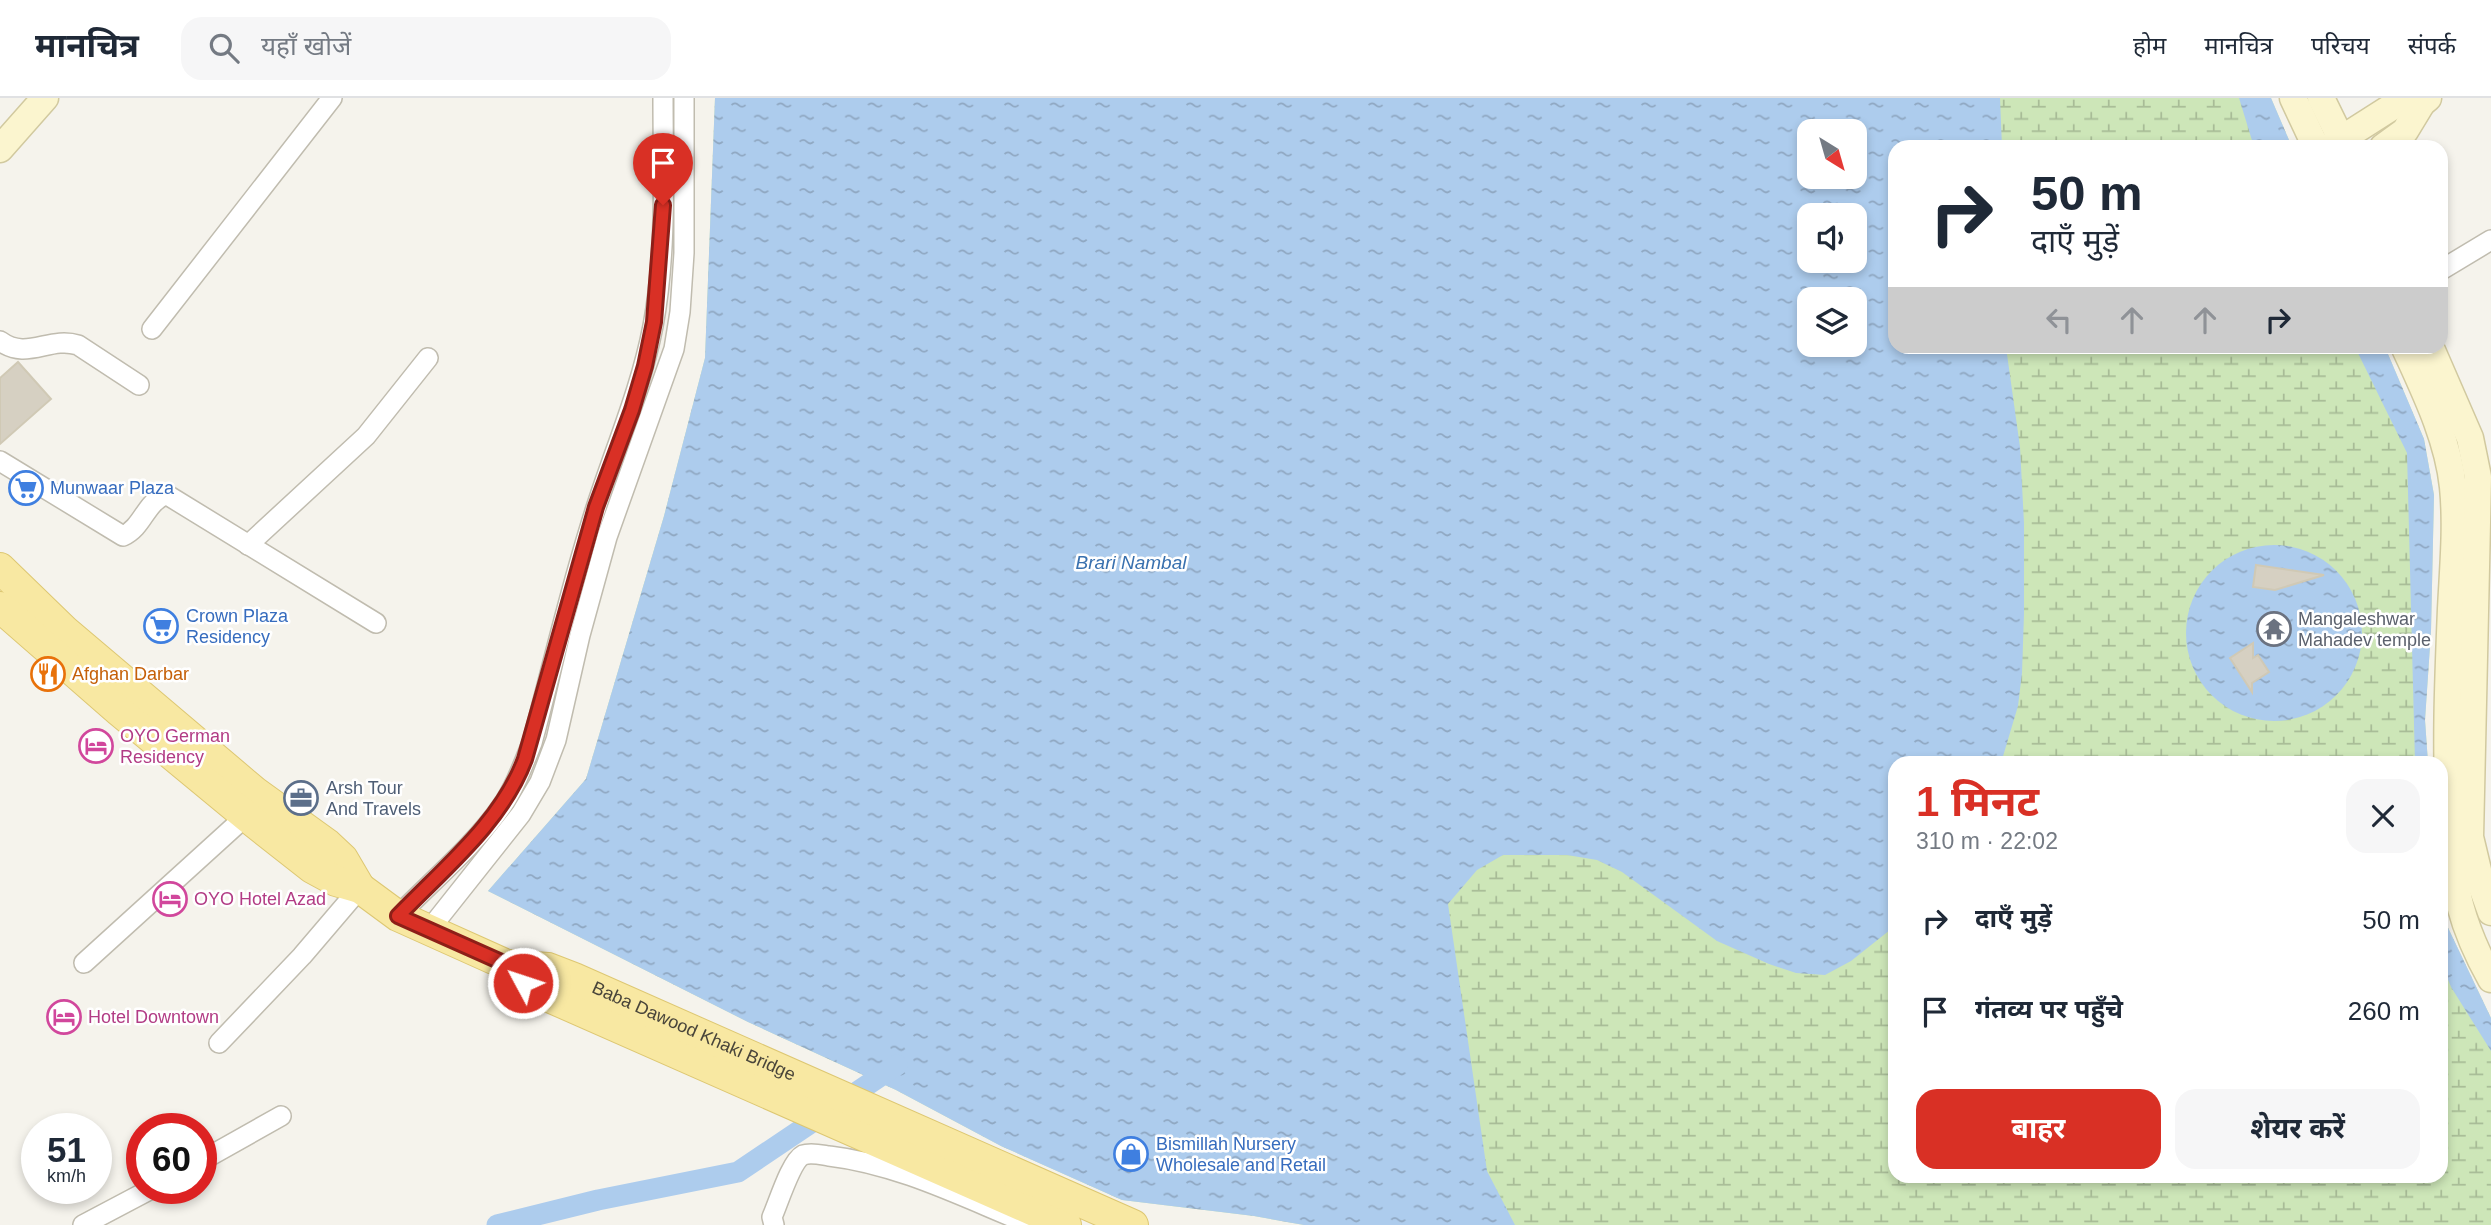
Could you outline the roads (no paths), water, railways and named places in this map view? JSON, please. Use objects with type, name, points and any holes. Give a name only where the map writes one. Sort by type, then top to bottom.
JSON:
[{"type":"main road","points":[[0,568],[65,631],[256,792],[327,844],[343,859],[360,888]]},
{"type":"main road","points":[[0,607],[118,711],[312,868],[336,881],[360,888]]},
{"type":"main road","name":"Baba Dawood Khaki Bridge","points":[[360,888],[398,916],[508,965],[523,983],[568,991],[1133,1225]]},
{"type":"main road","name":"Baba Dawood Khaki Bridge","points":[[568,991],[1066,1225]]},
{"type":"street","points":[[0,149],[45,98]]},
{"type":"street","points":[[398,916],[501,807],[519,776],[527,754],[596,507],[632,410],[645,366],[654,322],[663,205],[663,98]]},
{"type":"street","points":[[429,930],[521,814],[540,782],[556,740],[580,635],[607,537],[674,349],[680,312],[684,98]]},
{"type":"street","points":[[2293,98],[2313,140]]},
{"type":"street","points":[[2321,98],[2337,140]]},
{"type":"street","points":[[2344,140],[2398,103],[2425,100]]},
{"type":"street","points":[[2393,140],[2405,131],[2425,100]]},
{"type":"street","points":[[152,328],[324,101]]},
{"type":"street","points":[[663,205],[684,206]]},
{"type":"street","points":[[2448,266],[2491,240]]},
{"type":"street","points":[[0,341],[15,350],[26,350],[66,341],[78,345],[139,384]]},
{"type":"street","points":[[2407,354],[2437,424],[2453,485],[2470,745],[2453,859],[2458,895],[2472,942],[2491,979]]},
{"type":"street","points":[[2433,354],[2470,438],[2484,531],[2470,745],[2470,837],[2491,912]]},
{"type":"street","points":[[248,545],[366,436],[428,358]]},
{"type":"street","points":[[0,461],[123,536],[138,526],[153,502],[165,495],[376,623]]},
{"type":"street","points":[[84,963],[246,816]]},
{"type":"street","points":[[219,1042],[302,956],[360,888]]},
{"type":"street","points":[[217,1152],[281,1116]]},
{"type":"street","points":[[774,1225],[772,1217],[797,1160],[810,1154],[862,1160],[1031,1225]]},
{"type":"street","points":[[83,1225],[126,1202]]},
{"type":"water","name":"Brari Nambal","points":[[715,98],[2000,98],[2002,140],[1888,140],[1888,354],[2007,354],[2020,447],[2024,523],[2024,614],[2018,706],[2003,756],[1888,756],[1888,932],[1851,961],[1825,975],[1796,973],[1717,941],[1622,872],[1597,860],[1567,855],[1503,855],[1477,870],[1448,904],[1487,1171],[1515,1225],[1304,1225],[1254,1216],[1122,1200],[1001,1146],[896,1090],[748,1022],[488,891],[586,779],[664,516],[705,358]]},
{"type":"water","points":[[2239,98],[2271,98],[2289,140],[2252,140]]},
{"type":"water","points":[[2358,354],[2388,354],[2424,439],[2434,495],[2431,631],[2425,720],[2428,756],[2415,756],[2407,453]]},
{"type":"water","name":"Mangaleshwar Mahadev temple","points":[[2274,545],[2308,551],[2336,571],[2356,599],[2362,633],[2356,667],[2336,695],[2308,715],[2274,721],[2240,715],[2212,695],[2192,667],[2186,633],[2192,599],[2212,571],[2240,551]]},
{"type":"water","points":[[2448,928],[2491,1018],[2491,1051],[2448,980]]},
{"type":"waterway","points":[[497,1225],[598,1200],[738,1172],[897,1065]]},
{"type":"place","name":"Munwaar Plaza","points":[[26,488]]},
{"type":"place","name":"Crown Plaza Residency","points":[[161,626]]},
{"type":"place","name":"Mangaleshwar Mahadev temple","points":[[2274,629]]},
{"type":"place","name":"Afghan Darbar","points":[[48,674]]},
{"type":"place","name":"OYO German Residency","points":[[96,746]]},
{"type":"place","name":"Arsh Tour And Travels","points":[[301,798]]},
{"type":"place","name":"OYO Hotel Azad","points":[[170,899]]},
{"type":"place","name":"Hotel Downtown","points":[[64,1017]]},
{"type":"place","name":"Bismillah Nursery Wholesale and Retail","points":[[1131,1154]]}]
